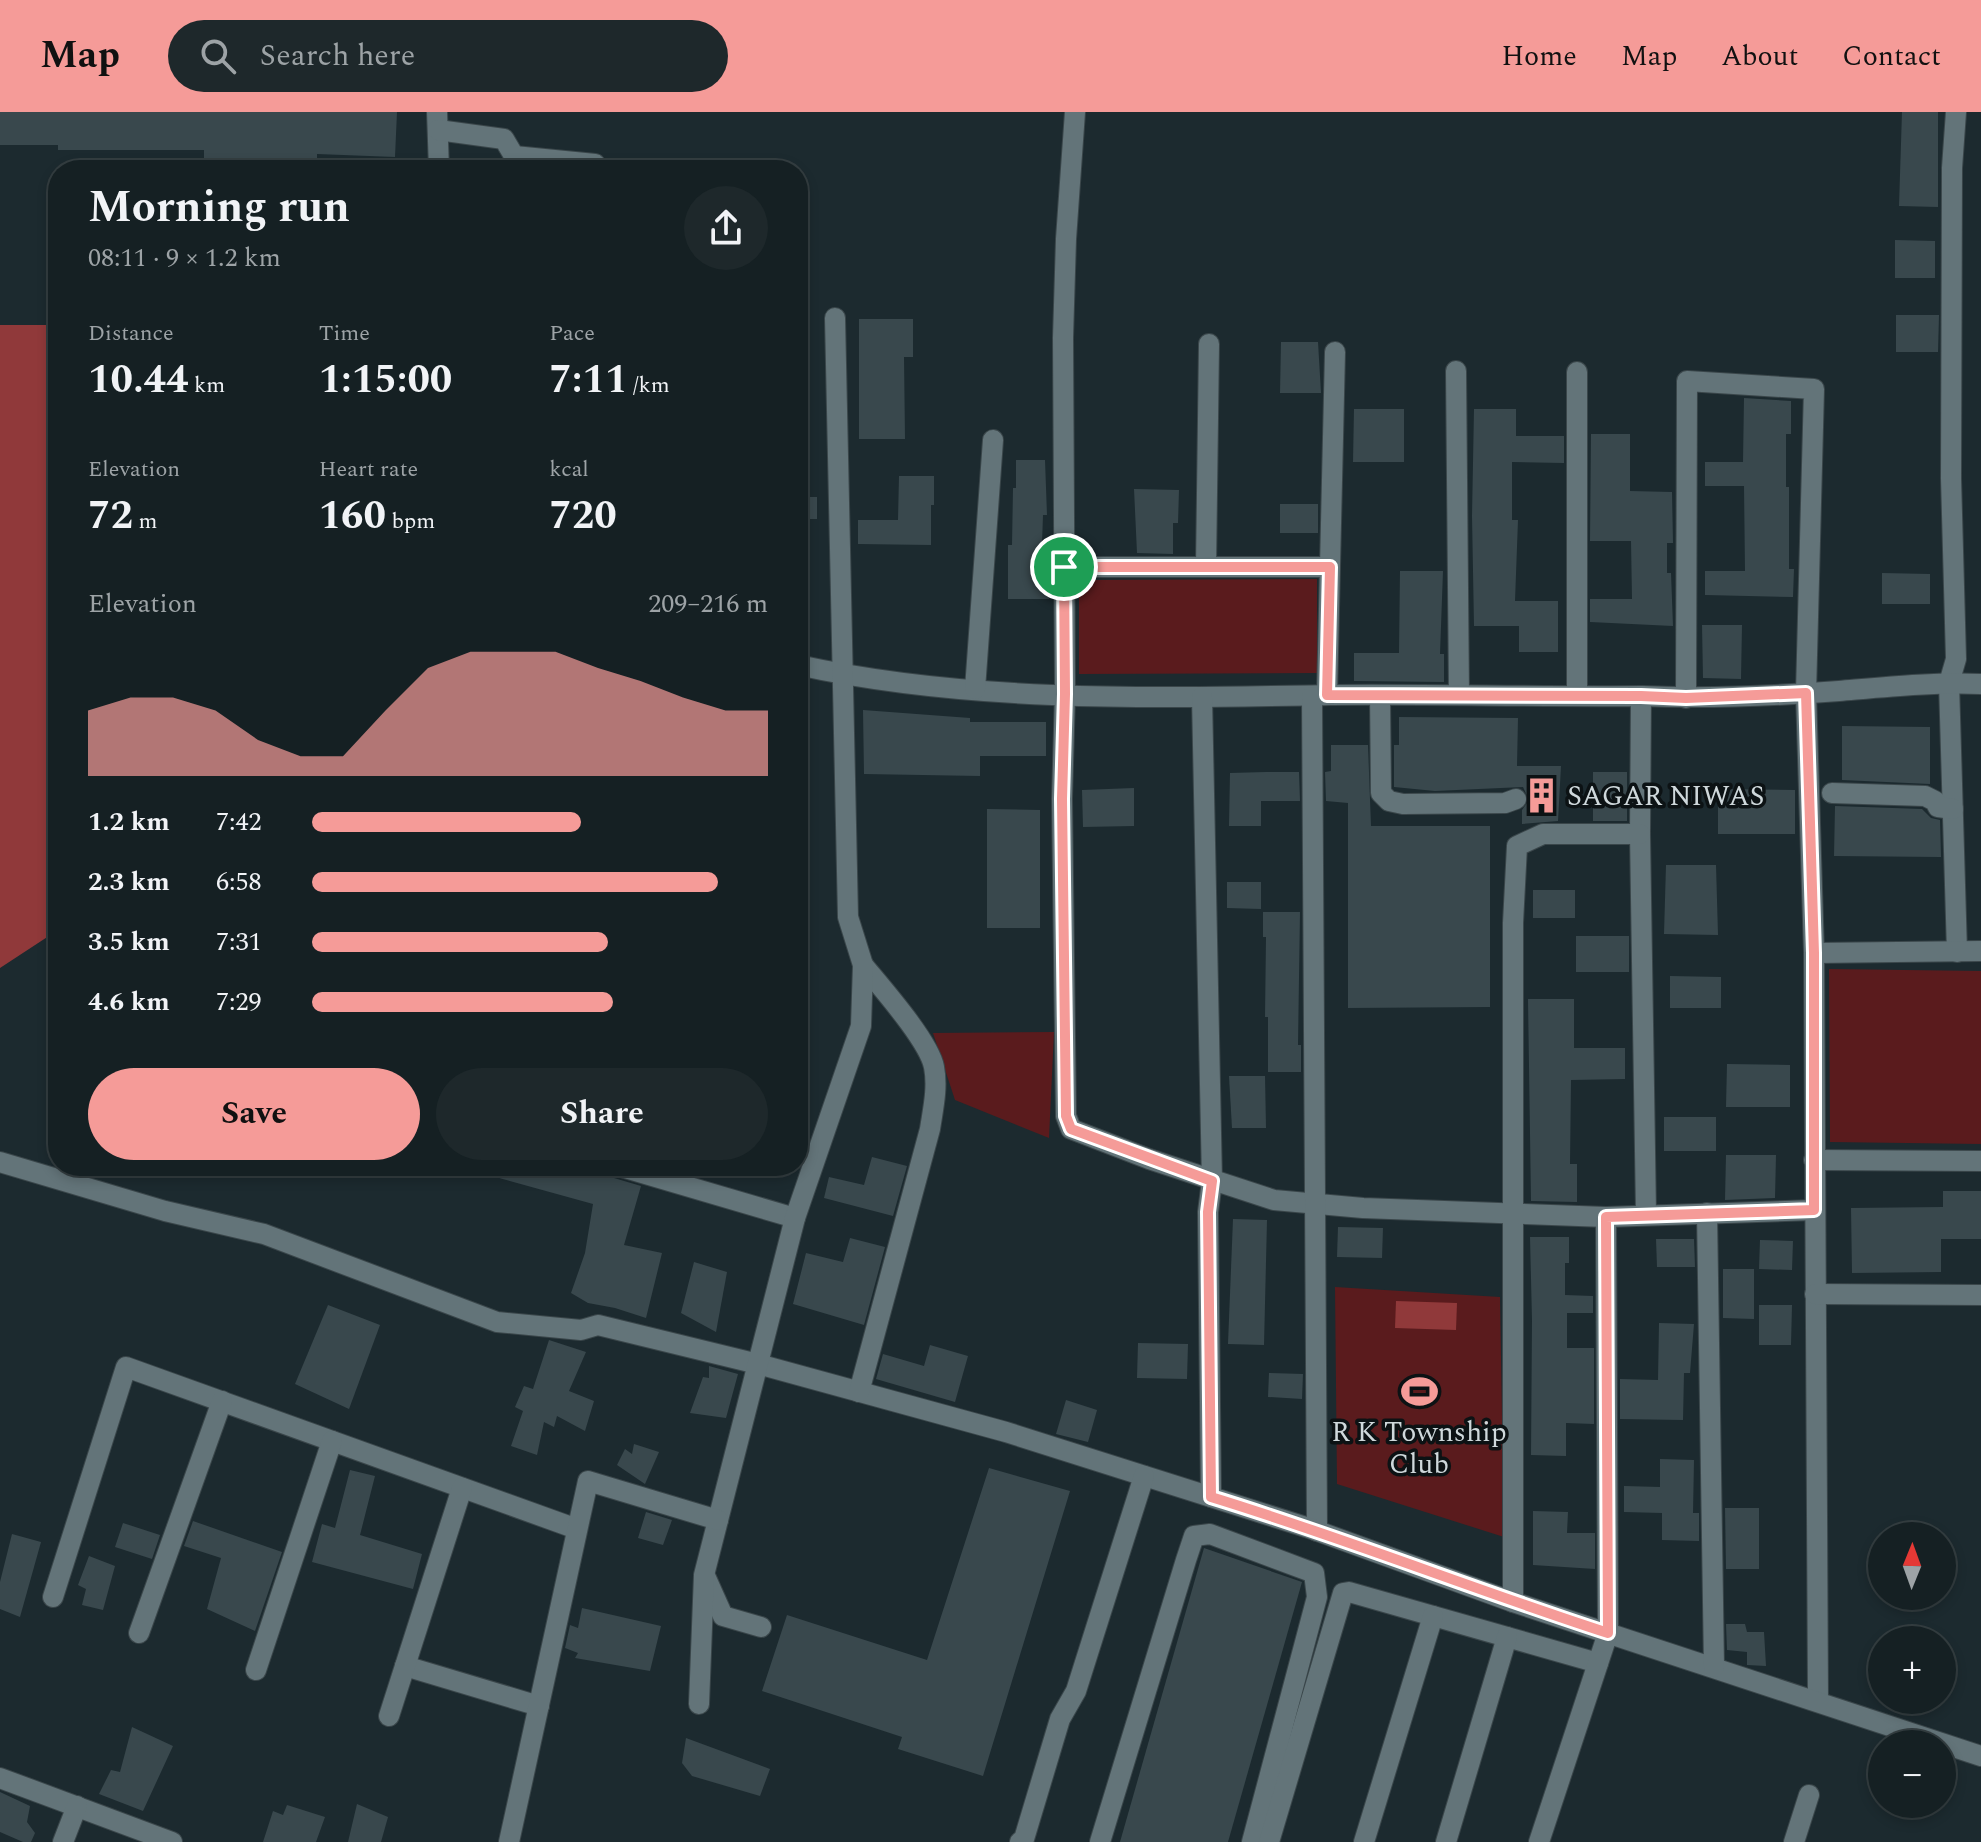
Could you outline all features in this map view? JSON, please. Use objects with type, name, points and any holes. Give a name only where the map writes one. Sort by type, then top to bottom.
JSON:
[{"type":"street","points":[[1075,112],[1063,338],[1065,694],[1062,799],[1066,1116],[1071,1129],[1212,1181],[1274,1200],[1606,1217],[1814,1210]]},
{"type":"street","points":[[1956,112],[1952,168],[1951,478],[1956,659],[1949,683],[1957,952]]},
{"type":"street","points":[[439,160],[438,121],[504,139],[514,156],[554,160]]},
{"type":"street","points":[[699,1704],[704,1575],[795,1218],[861,1026],[863,965],[848,917],[835,318]]},
{"type":"street","points":[[1206,567],[1209,344]]},
{"type":"street","points":[[1317,1531],[1315,1204],[1319,696],[1330,567],[1335,352]]},
{"type":"street","points":[[1456,371],[1459,695]]},
{"type":"street","points":[[1577,372],[1577,696]]},
{"type":"street","points":[[1686,698],[1687,381],[1814,389],[1806,693],[1814,953],[1818,1701]]},
{"type":"street","points":[[975,689],[993,440]]},
{"type":"street","points":[[1064,567],[1330,567]]},
{"type":"street","points":[[808,667],[842,675],[975,689],[1202,697],[1459,695],[1686,698],[1949,683],[1981,684]]},
{"type":"street","points":[[1380,695],[1381,793],[1389,801],[1403,804],[1476,804],[1505,803],[1516,799]]},
{"type":"street","points":[[1641,696],[1646,1214]]},
{"type":"street","points":[[1202,697],[1212,1181],[1208,1212],[1211,1497]]},
{"type":"street","points":[[1832,793],[1925,796],[1935,801],[1938,807],[1953,809]]},
{"type":"street","points":[[1513,1602],[1513,923],[1517,846],[1543,834],[1640,834]]},
{"type":"street","points":[[1814,953],[1981,951]]},
{"type":"street","points":[[859,1392],[930,1129],[936,1087],[934,1064],[904,1016],[863,965]]},
{"type":"street","points":[[1814,1160],[1981,1161]]},
{"type":"street","points":[[0,1162],[165,1211],[264,1234],[497,1322],[581,1330],[598,1325],[758,1364],[1006,1432],[1317,1531],[1513,1602],[1981,1756]]},
{"type":"street","points":[[652,1176],[795,1218]]},
{"type":"street","points":[[1707,1213],[1714,1667]]},
{"type":"street","points":[[1539,1842],[1608,1633],[1606,1217]]},
{"type":"street","points":[[1815,1294],[1981,1295]]},
{"type":"street","points":[[53,1597],[126,1367],[577,1529]]},
{"type":"street","points":[[139,1633],[222,1401]]},
{"type":"street","points":[[256,1670],[332,1441]]},
{"type":"street","points":[[1022,1841],[1060,1719],[1076,1691],[1144,1476]]},
{"type":"street","points":[[509,1842],[588,1481],[718,1520]]},
{"type":"street","points":[[389,1716],[462,1488]]},
{"type":"street","points":[[1232,1541],[1240,1506]]},
{"type":"street","points":[[1275,1557],[1282,1520]]},
{"type":"street","points":[[1100,1842],[1194,1536],[1210,1534],[1314,1573],[1317,1597],[1252,1842]]},
{"type":"street","points":[[704,1575],[723,1616],[761,1627]]},
{"type":"street","points":[[1269,1842],[1343,1593],[1349,1592],[1598,1663]]},
{"type":"street","points":[[1364,1842],[1433,1616]]},
{"type":"street","points":[[1446,1842],[1507,1637]]},
{"type":"street","points":[[405,1666],[539,1706]]},
{"type":"street","points":[[0,1778],[171,1842]]},
{"type":"street","points":[[1794,1842],[1809,1795]]},
{"type":"street","points":[[63,1842],[77,1806]]},
{"type":"shaded area","points":[[0,325],[48,325],[48,937],[0,968]]},
{"type":"shaded area","points":[[1317,579],[1317,673],[1079,674],[1079,580]]},
{"type":"shaded area","points":[[1829,969],[1981,971],[1981,1144],[1830,1142]]},
{"type":"shaded area","points":[[1054,1032],[1049,1138],[955,1100],[933,1033]]},
{"type":"shaded area","name":"R K Township Club","points":[[1335,1287],[1500,1297],[1504,1537],[1337,1484]]},
{"type":"shaded area","points":[[1396,1301],[1457,1303],[1456,1330],[1395,1328]]},
{"type":"building","points":[[0,112],[397,112],[395,157],[317,154],[317,159],[204,159],[204,150],[58,150],[58,145],[0,145]]},
{"type":"building","points":[[1902,112],[1938,112],[1938,207],[1899,206]]},
{"type":"building","points":[[1895,240],[1935,241],[1935,278],[1895,278]]},
{"type":"building","points":[[1896,315],[1939,315],[1938,352],[1896,352]]},
{"type":"building","points":[[859,319],[913,319],[913,357],[904,357],[905,439],[859,439]]},
{"type":"building","points":[[1281,342],[1318,342],[1321,393],[1280,393]]},
{"type":"building","points":[[1744,398],[1791,401],[1791,434],[1786,434],[1786,487],[1789,487],[1789,569],[1794,569],[1793,597],[1705,595],[1705,571],[1745,571],[1744,486],[1705,486],[1705,462],[1743,462]]},
{"type":"building","points":[[1354,409],[1404,409],[1404,462],[1353,462]]},
{"type":"building","points":[[1474,409],[1516,409],[1516,436],[1564,436],[1564,463],[1512,462],[1512,520],[1518,520],[1515,601],[1558,601],[1558,652],[1519,652],[1519,626],[1474,626]]},
{"type":"building","points":[[1591,434],[1630,434],[1630,491],[1672,492],[1673,543],[1667,543],[1667,573],[1671,573],[1673,626],[1590,622],[1590,599],[1632,599],[1631,541],[1590,541]]},
{"type":"building","points":[[1016,460],[1045,460],[1047,515],[1043,515],[1041,573],[1049,573],[1049,599],[1008,599],[1008,545],[1012,545]]},
{"type":"building","points":[[899,476],[934,476],[931,545],[858,544],[858,520],[898,520]]},
{"type":"building","points":[[1134,489],[1179,490],[1178,523],[1173,523],[1173,554],[1137,553]]},
{"type":"building","points":[[808,497],[817,497],[817,519],[808,519]]},
{"type":"building","points":[[1280,504],[1318,504],[1318,533],[1280,533]]},
{"type":"building","points":[[1400,571],[1443,571],[1440,654],[1444,654],[1444,682],[1354,681],[1354,653],[1399,653]]},
{"type":"building","points":[[1882,573],[1930,574],[1930,604],[1882,604]]},
{"type":"building","points":[[1702,625],[1742,625],[1741,679],[1703,678]]},
{"type":"building","points":[[863,710],[970,718],[970,722],[1046,722],[1046,756],[980,756],[980,776],[864,774]]},
{"type":"building","points":[[1399,717],[1518,718],[1517,766],[1561,766],[1558,821],[1522,824],[1522,810],[1529,800],[1523,787],[1435,791],[1394,787],[1394,745],[1399,745]]},
{"type":"building","points":[[1842,726],[1930,727],[1930,784],[1842,780]]},
{"type":"building","points":[[1331,745],[1368,745],[1371,826],[1490,826],[1490,1007],[1348,1008],[1348,803],[1326,801],[1325,772],[1331,771]]},
{"type":"building","points":[[1299,772],[1300,801],[1261,801],[1261,826],[1229,826],[1230,773]]},
{"type":"building","points":[[1593,772],[1627,772],[1627,821],[1593,821]]},
{"type":"building","points":[[1134,788],[1134,826],[1083,827],[1082,790]]},
{"type":"building","points":[[1718,789],[1795,790],[1795,834],[1718,834]]},
{"type":"building","points":[[1835,806],[1922,809],[1931,818],[1940,820],[1941,857],[1834,856]]},
{"type":"building","points":[[987,809],[1040,810],[1040,928],[987,928]]},
{"type":"building","points":[[1666,865],[1716,865],[1718,935],[1664,934]]},
{"type":"building","points":[[1227,882],[1261,882],[1261,909],[1227,908]]},
{"type":"building","points":[[1533,890],[1575,890],[1575,918],[1533,918]]},
{"type":"building","points":[[1263,912],[1300,912],[1298,1045],[1301,1045],[1301,1072],[1268,1072]]},
{"type":"building","points":[[1576,936],[1629,936],[1629,972],[1576,972]]},
{"type":"building","points":[[1670,976],[1721,977],[1721,1008],[1670,1008]]},
{"type":"building","points":[[1528,999],[1574,999],[1574,1048],[1625,1048],[1625,1079],[1571,1080],[1570,1164],[1577,1164],[1577,1202],[1531,1201]]},
{"type":"building","points":[[1727,1064],[1790,1065],[1790,1107],[1726,1107]]},
{"type":"building","points":[[1229,1076],[1265,1076],[1266,1128],[1232,1128]]},
{"type":"building","points":[[1664,1117],[1716,1117],[1716,1151],[1664,1151]]},
{"type":"building","points":[[1726,1155],[1776,1155],[1775,1198],[1725,1200]]},
{"type":"building","points":[[872,1157],[907,1166],[893,1216],[824,1198],[829,1177],[864,1185]]},
{"type":"building","points":[[492,1176],[612,1176],[641,1186],[624,1245],[662,1253],[646,1318],[588,1303],[571,1293],[585,1253],[593,1204]]},
{"type":"building","points":[[1943,1191],[1981,1191],[1981,1239],[1941,1239],[1941,1272],[1852,1273],[1851,1208],[1943,1207]]},
{"type":"building","points":[[1233,1219],[1267,1220],[1264,1345],[1228,1344]]},
{"type":"building","points":[[1338,1227],[1383,1228],[1382,1258],[1337,1257]]},
{"type":"building","points":[[1530,1237],[1569,1237],[1565,1295],[1593,1296],[1593,1313],[1567,1313],[1567,1348],[1594,1348],[1594,1424],[1566,1423],[1566,1456],[1531,1455]]},
{"type":"building","points":[[850,1238],[885,1247],[864,1325],[793,1304],[806,1253],[843,1262]]},
{"type":"building","points":[[1656,1239],[1694,1239],[1695,1267],[1657,1267]]},
{"type":"building","points":[[1760,1240],[1793,1241],[1792,1270],[1759,1269]]},
{"type":"building","points":[[694,1262],[727,1272],[716,1332],[681,1313]]},
{"type":"building","points":[[1723,1269],[1754,1269],[1754,1319],[1723,1318]]},
{"type":"building","points":[[328,1305],[380,1325],[349,1409],[295,1384]]},
{"type":"building","points":[[1759,1305],[1792,1305],[1791,1345],[1759,1345]]},
{"type":"building","points":[[1659,1323],[1694,1324],[1690,1373],[1684,1373],[1683,1420],[1620,1419],[1620,1379],[1658,1380]]},
{"type":"building","points":[[549,1340],[586,1352],[569,1391],[594,1401],[585,1431],[557,1416],[554,1427],[544,1422],[537,1455],[511,1446],[523,1411],[515,1407],[524,1386],[533,1389]]},
{"type":"building","points":[[1138,1343],[1188,1344],[1187,1379],[1137,1378]]},
{"type":"building","points":[[930,1345],[968,1356],[955,1402],[876,1379],[883,1354],[924,1366]]},
{"type":"building","points":[[709,1366],[738,1374],[726,1418],[690,1413],[703,1377],[709,1378]]},
{"type":"building","points":[[1269,1373],[1303,1374],[1302,1399],[1268,1397]]},
{"type":"building","points":[[1066,1400],[1097,1410],[1088,1442],[1056,1434]]},
{"type":"building","points":[[634,1444],[659,1452],[645,1484],[617,1465],[625,1449],[632,1454]]},
{"type":"building","points":[[1660,1459],[1694,1460],[1693,1513],[1699,1513],[1699,1541],[1662,1540],[1662,1513],[1624,1512],[1624,1486],[1660,1487]]},
{"type":"building","points":[[989,1468],[1070,1491],[983,1776],[898,1749],[902,1737],[762,1691],[787,1615],[927,1660]]},
{"type":"building","points":[[350,1470],[375,1476],[360,1535],[422,1554],[413,1589],[312,1562],[322,1524],[335,1528]]},
{"type":"building","points":[[1725,1508],[1759,1508],[1759,1569],[1726,1569]]},
{"type":"building","points":[[1533,1511],[1568,1512],[1567,1533],[1595,1533],[1595,1569],[1533,1565]]},
{"type":"building","points":[[646,1512],[672,1520],[663,1545],[638,1538]]},
{"type":"building","points":[[193,1521],[282,1552],[255,1631],[207,1609],[221,1558],[184,1546]]},
{"type":"building","points":[[123,1523],[160,1535],[152,1559],[115,1547]]},
{"type":"building","points":[[12,1534],[41,1542],[20,1617],[0,1609],[0,1582]]},
{"type":"building","points":[[1204,1548],[1302,1582],[1228,1842],[1120,1842]]},
{"type":"building","points":[[89,1556],[115,1566],[103,1610],[82,1605],[86,1589],[78,1585]]},
{"type":"building","points":[[582,1608],[661,1626],[650,1671],[575,1658],[578,1653],[565,1648],[570,1625],[578,1628]]},
{"type":"building","points":[[1726,1624],[1745,1624],[1747,1632],[1764,1632],[1766,1666],[1747,1665],[1747,1652],[1727,1650]]},
{"type":"building","points":[[132,1727],[173,1746],[143,1811],[99,1794],[111,1770],[120,1772]]},
{"type":"building","points":[[686,1738],[770,1769],[760,1796],[692,1776],[682,1763]]},
{"type":"building","points":[[0,1792],[30,1806],[27,1822],[35,1833],[31,1842],[23,1842],[0,1832]]},
{"type":"building","points":[[357,1804],[388,1817],[381,1842],[348,1842]]},
{"type":"building","points":[[287,1805],[325,1817],[316,1842],[263,1842],[273,1811],[283,1815]]},
{"type":"place","name":"SAGAR NIWAS","points":[[1541,795]]},
{"type":"place","name":"R K Township Club","points":[[1419,1391]]},
{"type":"route","points":[[1064,567],[1330,567],[1327,695],[1686,698],[1806,693],[1814,953],[1814,1210],[1606,1217],[1608,1633],[1309,1528],[1211,1497],[1208,1212],[1212,1181],[1071,1129],[1066,1116],[1062,799],[1064,567]]}]
